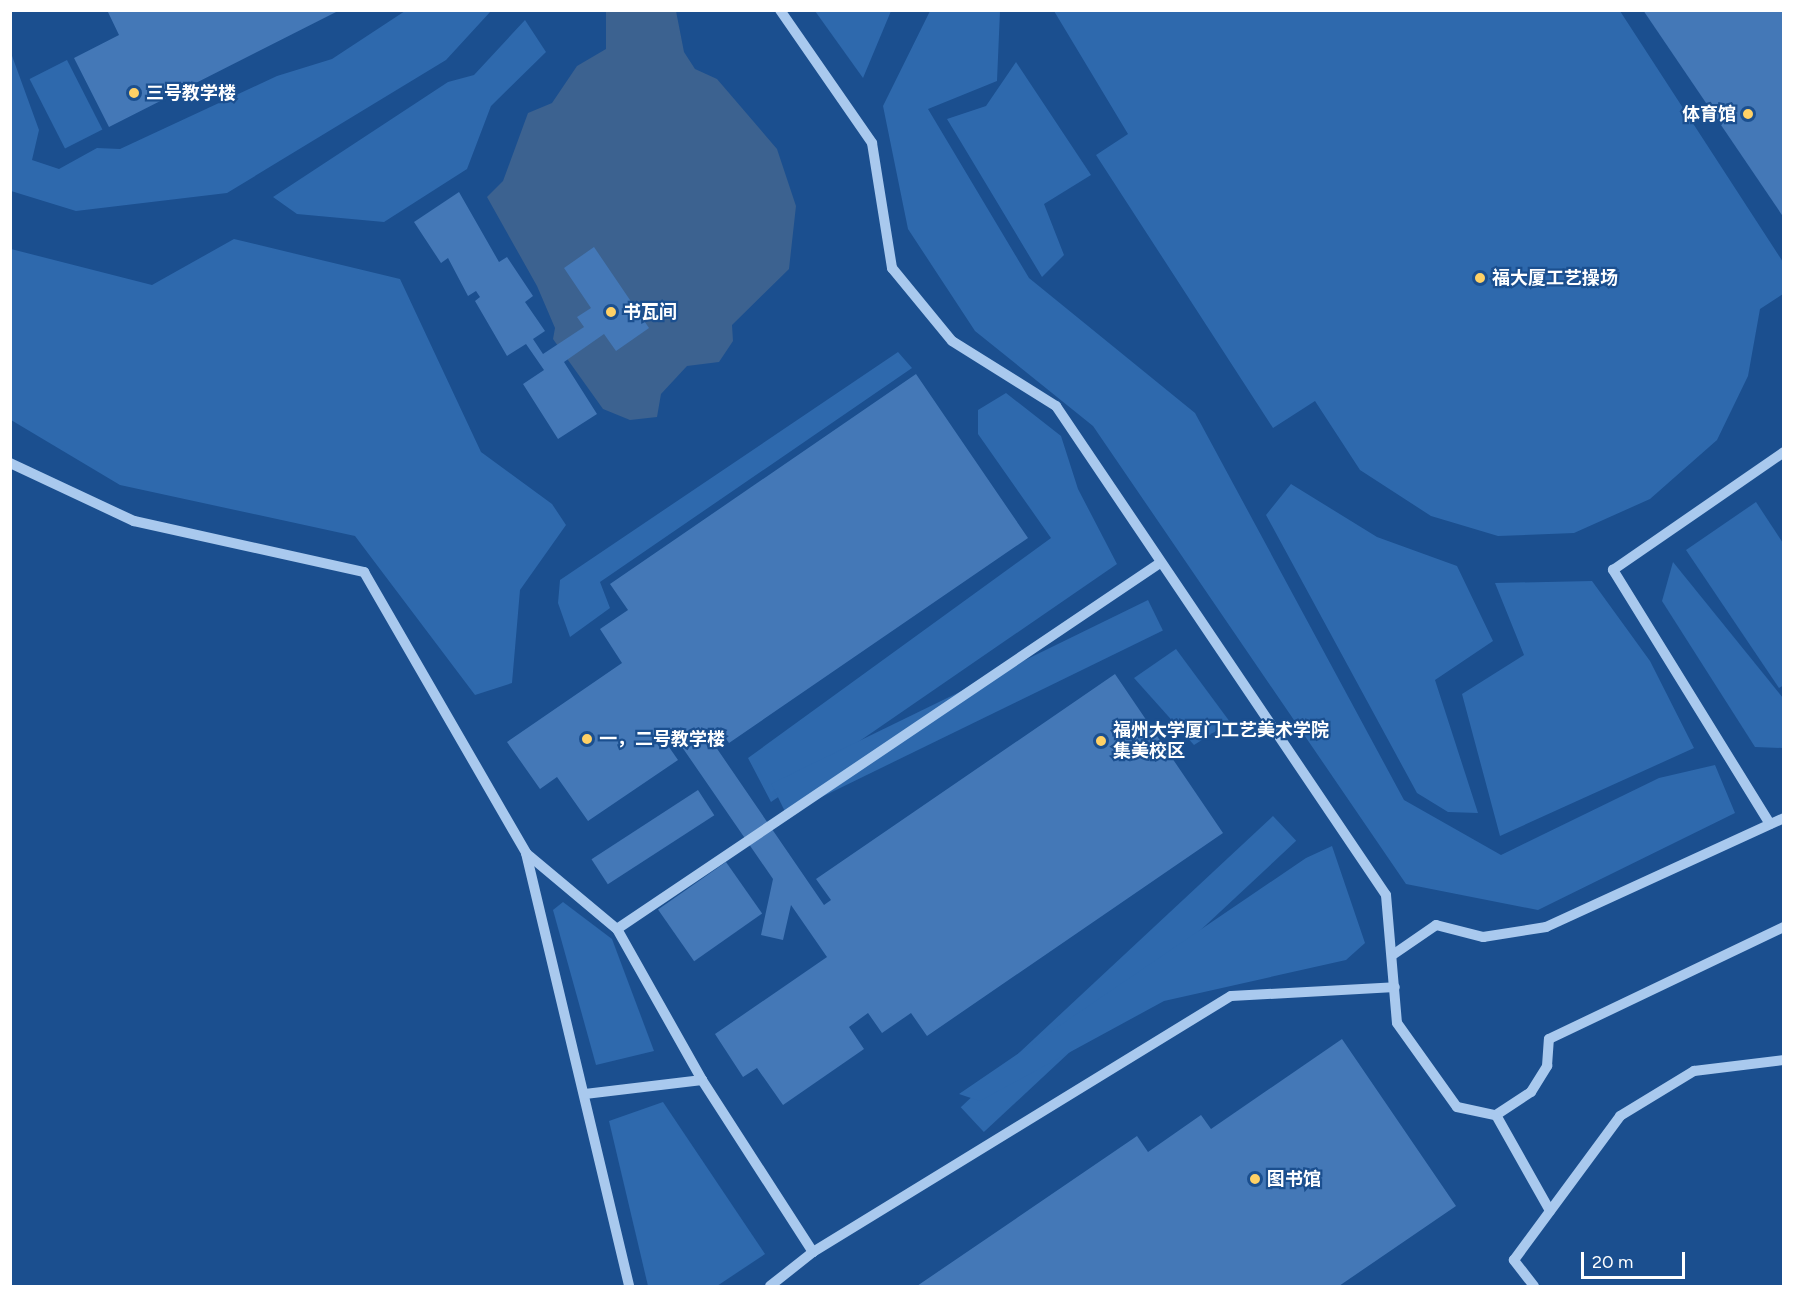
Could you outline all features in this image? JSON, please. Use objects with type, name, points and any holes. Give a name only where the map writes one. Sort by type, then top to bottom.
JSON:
[{"type":"street","points":[[780,10],[872,143],[892,268],[952,341],[1056,405],[1160,563],[1386,895],[1394,954],[1397,1023],[1457,1107],[1496,1115],[1531,1092],[1547,1066],[1549,1039],[1784,927]]},
{"type":"street","points":[[1770,824],[1613,570],[1784,452]]},
{"type":"street","points":[[10,463],[134,521],[364,572],[526,853],[629,1287]]},
{"type":"street","points":[[617,929],[1160,563]]},
{"type":"street","points":[[1394,954],[1436,925],[1483,937],[1546,927],[1784,818]]},
{"type":"street","points":[[526,853],[617,929],[702,1080],[813,1252]]},
{"type":"street","points":[[770,1287],[813,1252],[1231,996],[1395,987]]},
{"type":"street","points":[[1534,1287],[1514,1260],[1620,1116],[1694,1071],[1784,1060]]},
{"type":"street","points":[[585,1094],[702,1080]]},
{"type":"street","points":[[1496,1115],[1550,1211]]},
{"type":"shaded area","points":[[405,11],[491,11],[446,60],[227,193],[76,211],[11,191],[11,53],[39,130],[32,160],[59,169],[97,148],[120,149],[277,76],[332,59]]},
{"type":"shaded area","points":[[606,11],[676,11],[684,52],[695,69],[717,79],[777,149],[796,206],[789,269],[732,325],[733,341],[719,362],[687,366],[661,394],[657,417],[630,420],[603,409],[553,339],[555,328],[537,286],[487,197],[503,181],[528,113],[552,103],[577,66],[606,49]]},
{"type":"shaded area","points":[[815,11],[891,11],[863,78]]},
{"type":"shaded area","points":[[930,11],[1000,11],[997,81],[928,109],[1029,278],[1195,413],[1404,800],[1501,855],[1659,778],[1715,765],[1735,813],[1538,910],[1406,884],[1093,426],[975,331],[908,229],[883,106]]},
{"type":"shaded area","name":"福大厦工艺操场","points":[[1054,11],[1620,11],[1783,262],[1783,294],[1760,309],[1748,376],[1717,440],[1650,499],[1574,533],[1498,536],[1431,516],[1360,470],[1315,401],[1273,428],[1096,155],[1128,134]]},
{"type":"shaded area","points":[[525,20],[546,52],[491,106],[467,169],[384,222],[297,214],[273,197],[448,82],[474,75]]},
{"type":"shaded area","points":[[67,60],[102,129],[65,149],[30,79]]},
{"type":"shaded area","points":[[1016,62],[1091,175],[1044,204],[1064,255],[1042,277],[947,119],[986,106]]},
{"type":"shaded area","points":[[234,239],[400,279],[481,452],[552,504],[566,525],[520,590],[512,683],[475,695],[355,536],[120,485],[11,420],[11,249],[152,285]]},
{"type":"shaded area","points":[[898,352],[912,368],[600,582],[610,608],[570,637],[558,603],[560,580]]},
{"type":"shaded area","points":[[1006,393],[1061,436],[1078,489],[1117,564],[771,802],[748,758],[1051,538],[978,434],[978,410]]},
{"type":"shaded area","points":[[1291,484],[1377,537],[1457,566],[1493,641],[1435,680],[1478,813],[1448,812],[1417,793],[1266,515]]},
{"type":"shaded area","points":[[1756,502],[1783,543],[1784,685],[1779,688],[1686,550]]},
{"type":"shaded area","points":[[1673,562],[1783,698],[1783,748],[1755,747],[1662,601]]},
{"type":"shaded area","points":[[1592,581],[1650,661],[1694,748],[1500,836],[1462,694],[1524,655],[1495,583]]},
{"type":"shaded area","points":[[1148,600],[1163,631],[786,814],[771,784]]},
{"type":"shaded area","points":[[1176,649],[1230,722],[1194,745],[1134,678]]},
{"type":"shaded area","points":[[1273,816],[1296,841],[984,1132],[961,1107]]},
{"type":"shaded area","points":[[1332,846],[1365,943],[1346,960],[1164,1001],[980,1101],[959,1094],[1306,858]]},
{"type":"shaded area","points":[[563,902],[612,939],[654,1051],[596,1065],[553,910]]},
{"type":"shaded area","points":[[663,1102],[765,1254],[717,1286],[648,1286],[609,1121]]},
{"type":"building","name":"三号教学楼","points":[[107,10],[340,10],[109,127],[74,58],[119,35]]},
{"type":"building","name":"体育馆","points":[[1643,10],[1784,10],[1784,218]]},
{"type":"building","name":"书瓦间","points":[[459,192],[499,262],[507,257],[533,296],[525,302],[545,331],[533,339],[543,354],[584,327],[577,317],[591,308],[564,268],[594,247],[649,328],[616,351],[604,334],[564,362],[597,414],[558,439],[523,384],[544,370],[526,344],[507,356],[475,301],[480,297],[476,291],[468,296],[448,258],[441,263],[414,222]]},
{"type":"building","name":"一，二号教学楼","points":[[916,374],[1028,538],[729,743],[718,727],[707,734],[824,905],[831,900],[816,879],[1115,674],[1223,833],[927,1036],[911,1013],[882,1033],[868,1013],[849,1027],[864,1049],[783,1105],[757,1068],[743,1077],[715,1034],[827,957],[791,905],[783,940],[761,935],[773,879],[671,731],[662,737],[678,760],[588,821],[557,777],[540,789],[507,742],[622,663],[600,629],[628,610],[610,584]]},
{"type":"building","points":[[698,790],[714,815],[608,884],[591,859]]},
{"type":"building","points":[[726,862],[762,914],[694,961],[658,910]]},
{"type":"building","name":"图书馆","points":[[1342,1039],[1456,1206],[1339,1286],[917,1286],[1137,1136],[1148,1152],[1201,1115],[1211,1129]]},
{"type":"place","name":"三号教学楼","points":[[134,93]]},
{"type":"place","name":"体育馆","points":[[1748,114]]},
{"type":"place","name":"福大厦工艺操场","points":[[1480,278]]},
{"type":"place","name":"书瓦间","points":[[611,312]]},
{"type":"place","name":"一，二号教学楼","points":[[587,739]]},
{"type":"place","name":"福州大学厦门工艺美术学院 集美校区","points":[[1101,741]]},
{"type":"place","name":"图书馆","points":[[1255,1179]]}]
